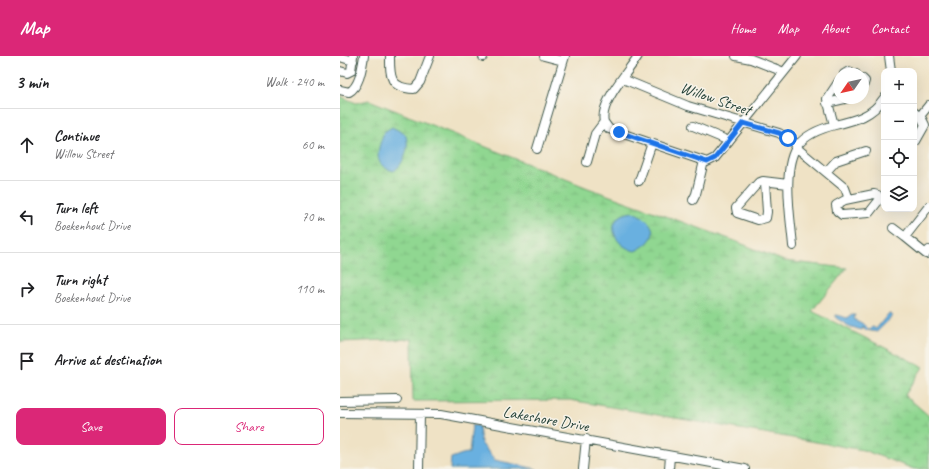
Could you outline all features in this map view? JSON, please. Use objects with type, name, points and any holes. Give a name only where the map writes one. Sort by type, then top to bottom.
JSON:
[{"type":"street","points":[[340,90],[349,92],[353,89],[360,76],[364,56]]},
{"type":"street","points":[[390,56],[390,77],[392,80],[399,85],[414,89],[420,82],[430,56]]},
{"type":"street","points":[[537,149],[564,58],[544,56]]},
{"type":"street","points":[[638,56],[610,97],[604,110],[604,122],[609,129],[704,161],[715,158],[797,56]]},
{"type":"street","points":[[736,56],[758,61],[784,72]]},
{"type":"street","points":[[889,56],[891,68]]},
{"type":"street","points":[[340,57],[353,59],[350,71],[348,73],[340,71]]},
{"type":"street","name":"Willow Street","points":[[623,78],[688,106],[779,133],[797,146],[846,188],[850,199]]},
{"type":"street","points":[[833,89],[827,97],[827,103],[834,125]]},
{"type":"street","points":[[827,103],[833,102]]},
{"type":"street","points":[[794,246],[788,184],[791,161],[797,146],[818,130],[865,117],[881,102]]},
{"type":"street","points":[[917,139],[924,127],[924,121],[917,114],[929,105]]},
{"type":"street","points":[[587,162],[595,134],[604,122]]},
{"type":"street","points":[[693,126],[729,141]]},
{"type":"street","points":[[639,181],[652,143]]},
{"type":"street","points":[[826,172],[836,161],[866,150]]},
{"type":"street","points":[[693,200],[696,194],[704,161]]},
{"type":"street","points":[[765,182],[766,218],[758,220],[737,213],[736,208],[756,184],[765,182],[788,184]]},
{"type":"street","points":[[874,194],[878,195],[880,199],[869,213],[839,214],[836,210],[837,204],[850,199],[874,194]]},
{"type":"street","points":[[905,237],[929,206]]},
{"type":"street","points":[[893,228],[926,254],[929,250]]},
{"type":"street","points":[[340,401],[397,400]]},
{"type":"street","name":"Lakeshore Drive","points":[[340,413],[441,414],[586,439],[745,469]]},
{"type":"street","points":[[418,469],[420,414]]},
{"type":"street","points":[[583,469],[586,439]]},
{"type":"street","points":[[669,469],[670,456]]},
{"type":"green space","points":[[340,96],[356,103],[369,100],[588,188],[735,241],[784,261],[847,268],[812,311],[923,367],[905,395],[929,416],[929,469],[914,469],[863,450],[570,400],[413,401],[412,339],[340,342]]},
{"type":"water","points":[[392,127],[405,134],[407,139],[406,154],[401,164],[394,171],[387,169],[382,165],[378,156],[378,150],[384,132]]},
{"type":"water","points":[[633,212],[647,221],[653,231],[649,241],[635,251],[620,243],[614,230],[614,224],[618,219],[624,214]]},
{"type":"water","points":[[889,313],[892,316],[877,332],[866,330],[862,326],[861,330],[849,326],[836,318],[836,315],[847,318],[855,315],[854,318],[857,322],[862,323],[868,329],[873,327],[876,329]]},
{"type":"water","points":[[472,425],[479,426],[481,443],[495,460],[537,469],[450,469],[451,458],[469,453]]},
{"type":"route","points":[[619,132],[707,162],[715,158],[743,123],[779,133],[788,138]]}]
